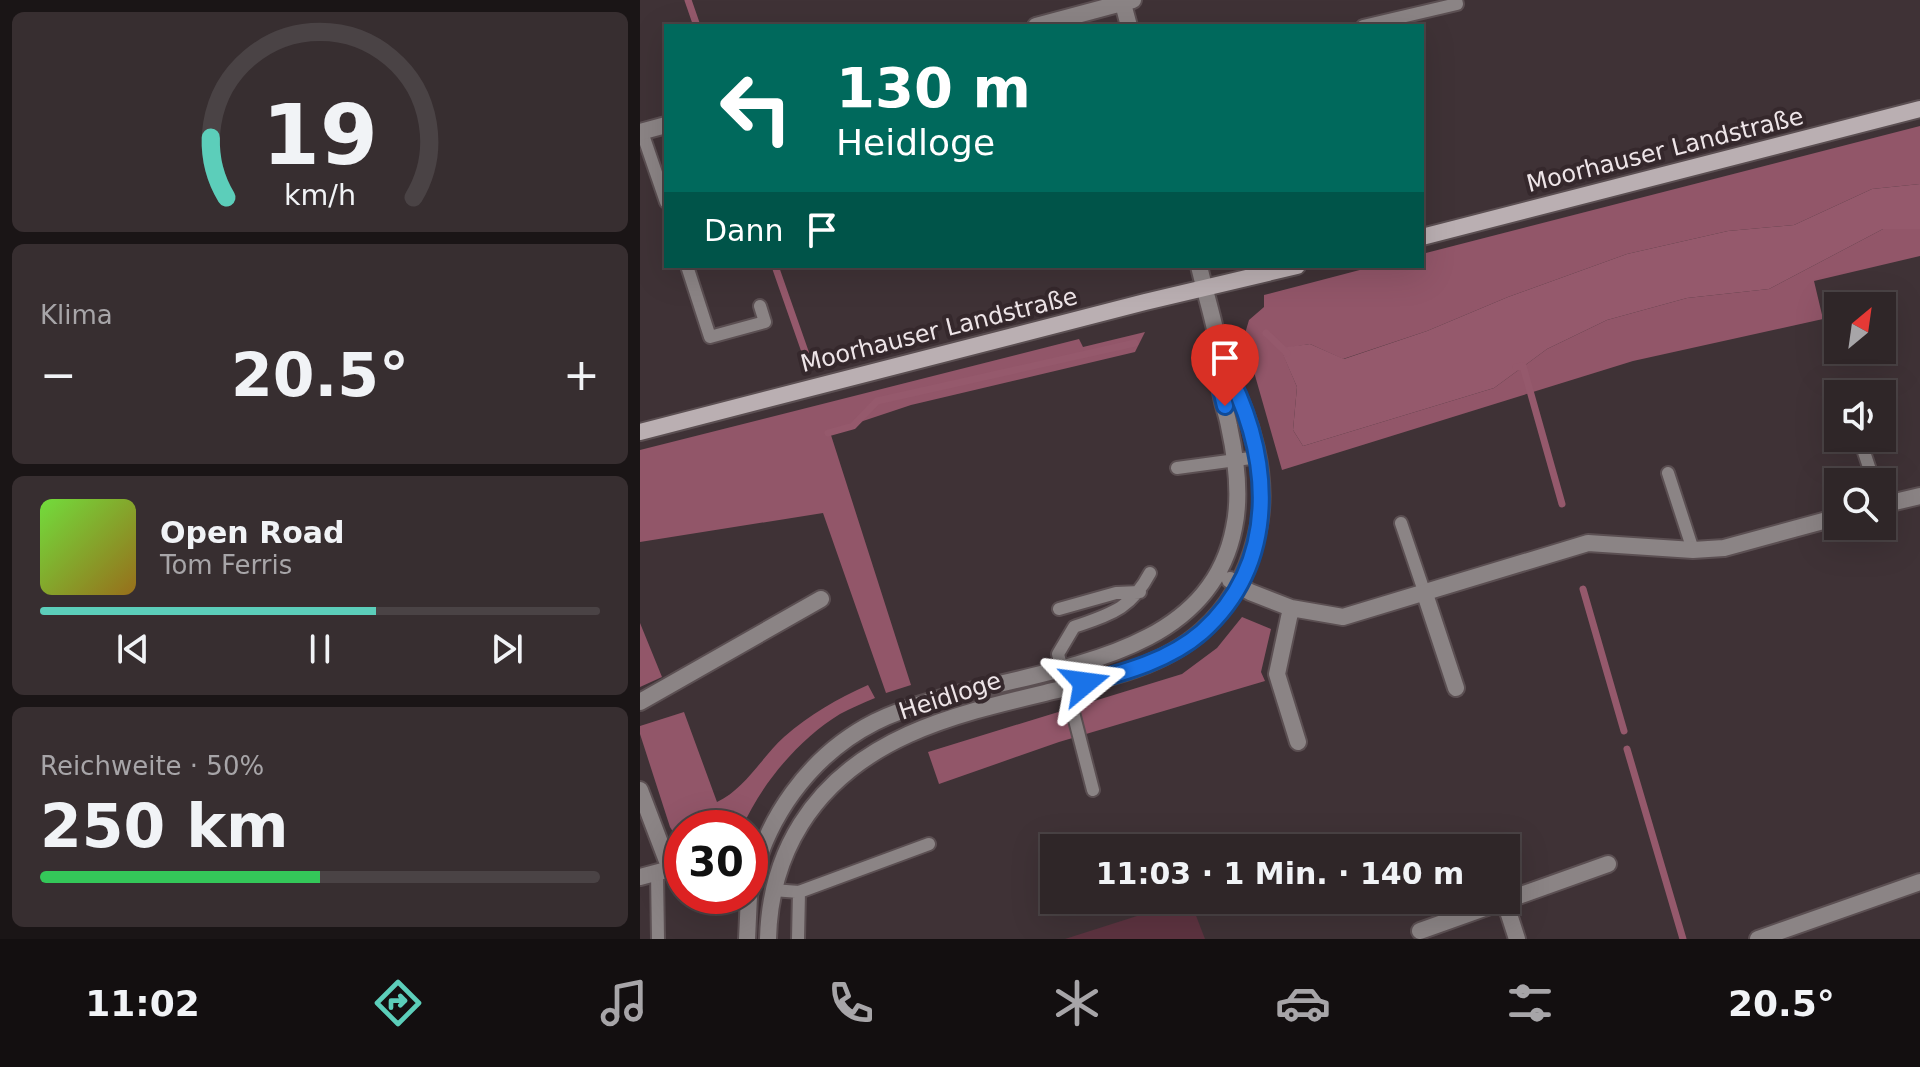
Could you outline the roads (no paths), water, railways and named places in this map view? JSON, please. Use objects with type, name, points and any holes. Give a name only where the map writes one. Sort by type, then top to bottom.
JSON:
[{"type":"street","points":[[1043,24],[1126,1],[1129,24]]},
{"type":"street","name":"Moorhauser Landstraße","points":[[1424,236],[1920,109]]},
{"type":"street","points":[[641,132],[664,126]]},
{"type":"street","name":"Heidloge","points":[[768,939],[773,890],[785,854],[808,813],[831,784],[859,760],[900,737],[954,716],[1144,665],[1201,632],[1238,585],[1259,527],[1262,489],[1258,457],[1234,385],[1222,362],[1199,268]]},
{"type":"street","name":"Moorhauser Landstraße","points":[[640,432],[1289,268]]},
{"type":"street","name":"Heidloge","points":[[768,837],[798,784],[821,760],[872,723],[916,706],[1102,657],[1157,633],[1185,613],[1218,573],[1235,525],[1235,460],[1221,390],[1222,362]]},
{"type":"street","points":[[1896,502],[1920,496]]},
{"type":"street","points":[[1218,573],[1250,592],[1291,608],[1343,617],[1588,543],[1693,550],[1724,548],[1824,521]]},
{"type":"street","points":[[1425,594],[1456,688]]},
{"type":"street","points":[[640,702],[821,599]]},
{"type":"street","points":[[1291,608],[1277,674],[1298,742]]},
{"type":"street","points":[[640,790],[662,873]]},
{"type":"street","points":[[1520,896],[1608,864]]},
{"type":"street","points":[[1758,939],[1920,882]]},
{"type":"street","points":[[768,890],[773,890]]},
{"type":"street","name":"Heidloge","points":[[747,939],[749,914]]},
{"type":"street","points":[[1420,931],[1470,914]]},
{"type":"street","points":[[1509,914],[1517,939]]},
{"type":"lane","points":[[1372,24],[1457,4],[1456,0]]},
{"type":"lane","points":[[641,132],[664,188]]},
{"type":"lane","points":[[688,268],[710,337],[765,322],[760,306]]},
{"type":"lane","points":[[1177,468],[1258,457]]},
{"type":"lane","points":[[1668,473],[1693,550]]},
{"type":"lane","points":[[1401,523],[1425,594]]},
{"type":"lane","points":[[1093,790],[1058,654],[1074,627],[1117,612],[1140,592],[1150,573]]},
{"type":"lane","points":[[1059,609],[1116,593],[1140,592]]},
{"type":"lane","points":[[773,890],[799,892],[929,844]]},
{"type":"lane","points":[[658,939],[662,873]]},
{"type":"lane","points":[[798,939],[799,892]]},
{"type":"waterway","points":[[688,0],[696,24]]},
{"type":"waterway","points":[[776,268],[809,363]]},
{"type":"waterway","points":[[1266,333],[1287,353]]},
{"type":"waterway","points":[[828,433],[853,426],[877,401],[1135,343]]},
{"type":"waterway","points":[[1516,367],[1523,366],[1562,504]]},
{"type":"waterway","points":[[1583,589],[1624,731]]},
{"type":"waterway","points":[[1627,749],[1683,939]]}]
